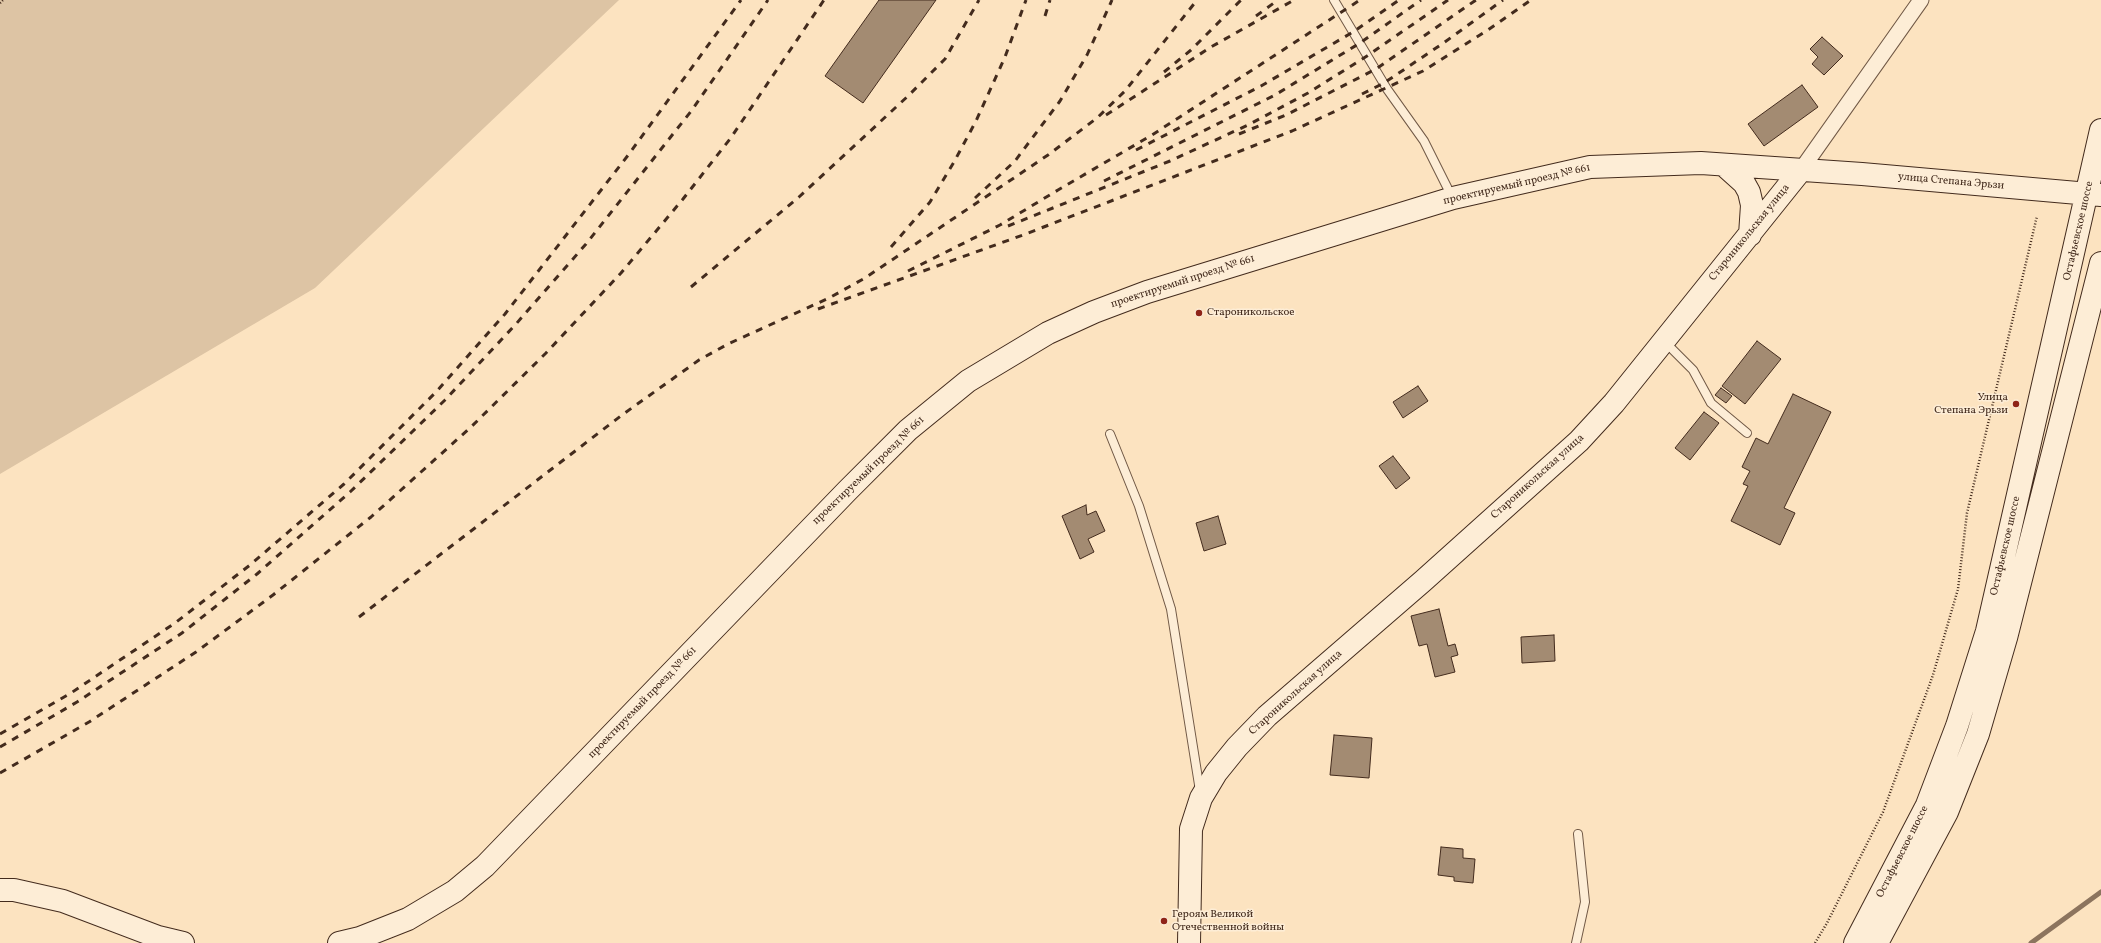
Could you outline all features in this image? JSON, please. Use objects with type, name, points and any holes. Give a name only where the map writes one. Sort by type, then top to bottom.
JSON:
[{"type":"main road","name":"Остафьевское шоссе","points":[[1855,943],[1927,805],[1957,726],[1987,631],[2094,195],[2101,130]]},
{"type":"main road","name":"проектируемый проезд № 661","points":[[338,943],[360,938],[408,919],[455,891],[486,866],[847,491],[908,430],[968,381],[1048,333],[1147,292],[1453,198],[1590,167],[1627,164],[1701,163],[1801,170]]},
{"type":"main road","points":[[1724,165],[1744,182],[1750,192],[1752,205],[1750,235]]},
{"type":"main road","name":"улица Степана Эрьзи","points":[[1801,170],[2094,195]]},
{"type":"main road","name":"Староникольская улица","points":[[1189,943],[1191,829],[1201,798],[1216,773],[1237,747],[1268,716],[1429,576],[1579,441],[1614,403],[1663,340],[1750,235],[1801,170]]},
{"type":"main road","name":"Остафьевское шоссе","points":[[1877,943],[1946,812],[1978,734],[2006,638],[2101,263]]},
{"type":"main road","points":[[0,890],[14,890],[63,901],[158,937],[183,943]]},
{"type":"street","name":"Староникольская улица","points":[[1801,170],[1921,0]]},
{"type":"lane","points":[[1334,0],[1387,89],[1424,141],[1453,198]]},
{"type":"lane","points":[[1663,340],[1693,370],[1711,403],[1747,433]]},
{"type":"lane","points":[[1110,434],[1139,506],[1171,609],[1201,798]]},
{"type":"lane","points":[[1576,943],[1585,902],[1578,834]]},
{"type":"path","points":[[0,3],[3,0]]},
{"type":"path","points":[[1815,943],[1883,812],[1933,675],[1958,589],[1967,513],[2037,216]]},
{"type":"shaded area","points":[[0,0],[619,0],[315,288],[0,474]]},
{"type":"building","points":[[879,0],[936,0],[863,103],[825,76]]},
{"type":"building","points":[[1822,37],[1843,56],[1824,75],[1812,64],[1818,57],[1810,49]]},
{"type":"building","points":[[1802,85],[1818,107],[1764,146],[1748,124]]},
{"type":"building","points":[[1757,341],[1781,359],[1745,404],[1722,386]]},
{"type":"building","points":[[1418,386],[1428,401],[1403,418],[1393,402]]},
{"type":"building","points":[[1721,388],[1732,396],[1726,403],[1715,395]]},
{"type":"building","points":[[1793,394],[1831,412],[1784,508],[1795,513],[1780,545],[1731,521],[1748,486],[1743,484],[1750,471],[1742,467],[1756,438],[1768,444]]},
{"type":"building","points":[[1704,412],[1719,423],[1690,460],[1675,448]]},
{"type":"building","points":[[1393,456],[1410,478],[1396,489],[1379,466]]},
{"type":"building","points":[[1086,505],[1087,515],[1096,511],[1105,531],[1088,539],[1094,552],[1080,559],[1062,516]]},
{"type":"building","points":[[1218,516],[1226,544],[1204,551],[1196,523]]},
{"type":"building","points":[[1439,609],[1448,646],[1455,644],[1458,655],[1451,657],[1455,672],[1435,677],[1427,644],[1419,646],[1411,616]]},
{"type":"building","points":[[1554,635],[1555,661],[1522,663],[1521,637]]},
{"type":"building","points":[[1334,735],[1372,738],[1369,778],[1330,775]]},
{"type":"building","points":[[1441,847],[1463,849],[1463,858],[1475,859],[1473,883],[1454,881],[1454,877],[1438,875]]},
{"type":"waterway","points":[[2031,943],[2101,892]]},
{"type":"railway","points":[[0,734],[71,693],[175,623],[250,565],[344,484],[437,391],[505,314],[629,154],[741,0]]},
{"type":"railway","points":[[0,747],[77,702],[182,633],[257,574],[350,492],[445,400],[516,324],[586,244],[692,110],[768,0]]},
{"type":"railway","points":[[0,773],[89,722],[196,652],[273,595],[371,517],[471,427],[546,353],[621,273],[683,199],[730,139],[824,0]]},
{"type":"railway","points":[[691,287],[799,197],[908,96],[945,59],[979,0]]},
{"type":"railway","points":[[891,247],[930,202],[954,162],[976,121],[1005,57],[1026,0]]},
{"type":"railway","points":[[1045,16],[1050,0]]},
{"type":"railway","points":[[975,198],[1015,161],[1060,101],[1087,55],[1112,0]]},
{"type":"railway","points":[[359,617],[622,415],[699,360],[728,344],[829,298],[865,278],[1048,155],[1097,118],[1125,91],[1197,0]]},
{"type":"railway","points":[[1164,72],[1191,50],[1241,0]]},
{"type":"railway","points":[[1256,16],[1278,0]]},
{"type":"railway","points":[[1106,115],[1211,47],[1294,0]]},
{"type":"railway","points":[[908,271],[1000,225],[1152,135],[1360,0]]},
{"type":"railway","points":[[1136,150],[1261,86],[1353,32],[1399,0]]},
{"type":"railway","points":[[1104,181],[1275,95],[1360,43],[1421,0]]},
{"type":"railway","points":[[1008,226],[1170,161],[1248,125],[1308,93],[1367,56],[1448,0]]},
{"type":"railway","points":[[1239,134],[1286,115],[1376,69],[1476,0]]},
{"type":"railway","points":[[1362,94],[1384,83],[1503,0]]},
{"type":"railway","points":[[818,309],[1023,235],[1292,131],[1423,71],[1488,30],[1531,0]]},
{"type":"place","name":"Староникольское","points":[[1199,313]]},
{"type":"place","name":"Улица Степана Эрьзи","points":[[2016,404]]},
{"type":"place","name":"Героям Великой Отечественной войны","points":[[1164,921]]}]
